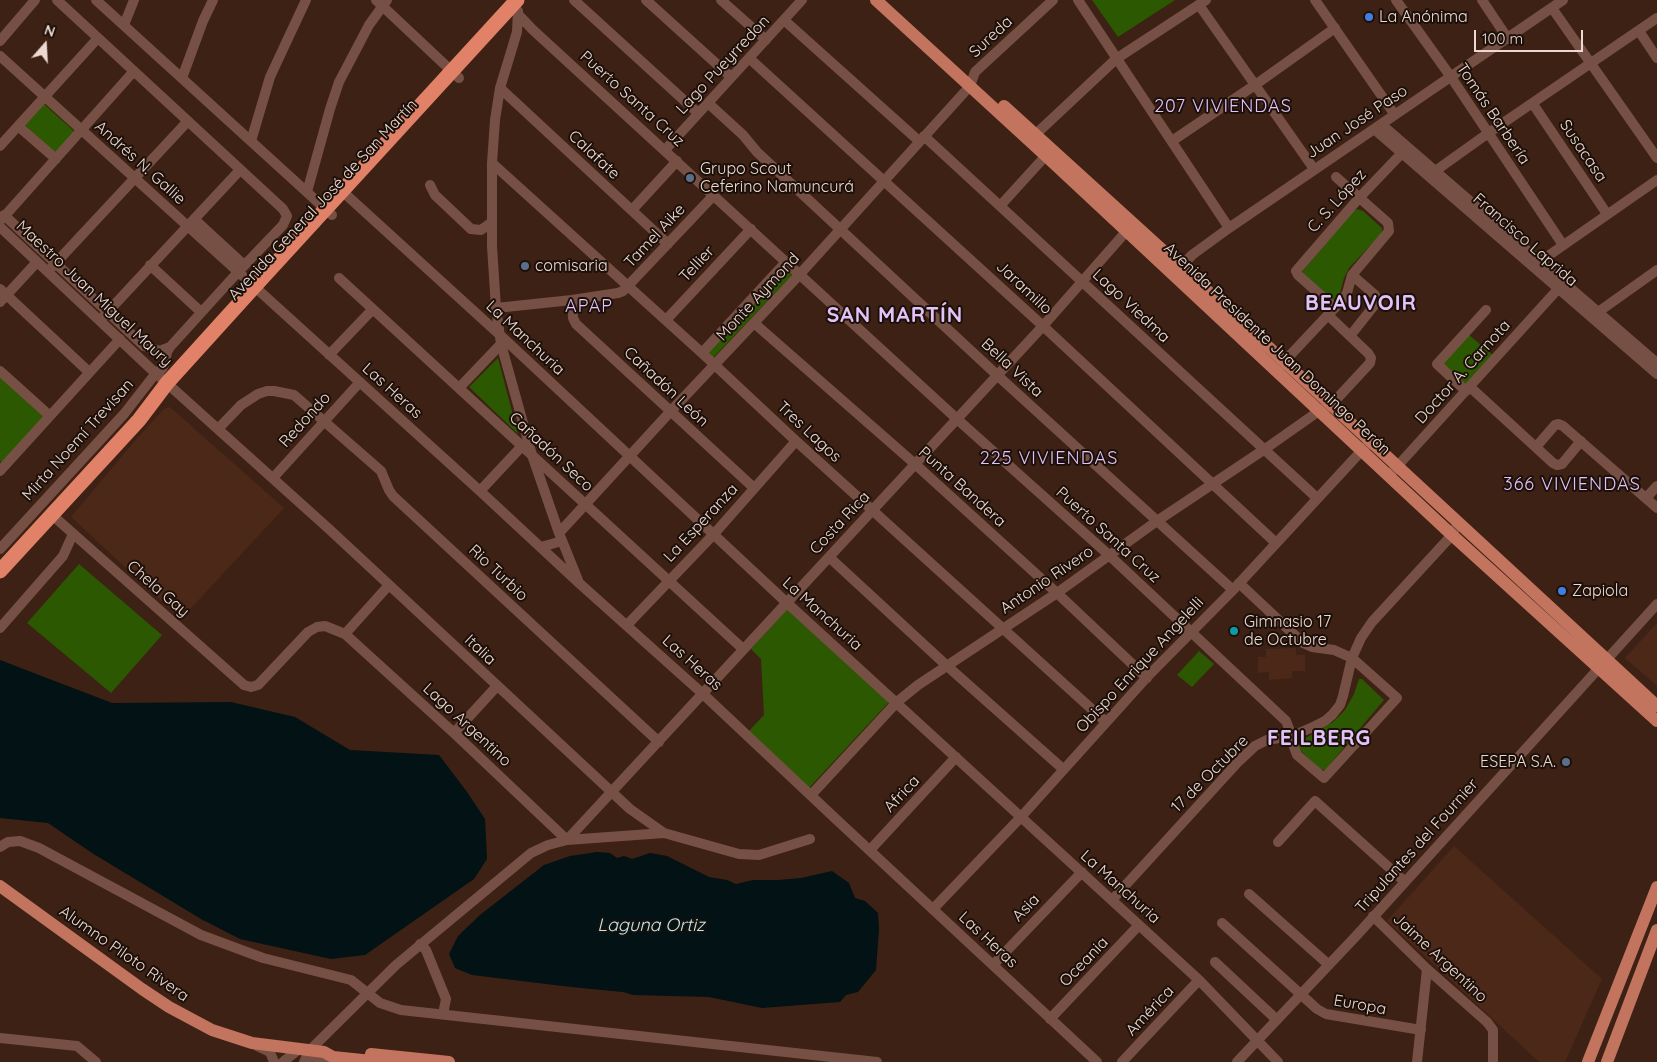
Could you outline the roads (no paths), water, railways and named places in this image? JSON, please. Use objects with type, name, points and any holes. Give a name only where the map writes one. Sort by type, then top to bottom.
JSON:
[{"type":"highway","name":"Avenida General José de San Martín","points":[[0,571],[517,5],[529,0]]},
{"type":"main road","name":"Avenida Presidente Juan Domingo Perón","points":[[876,0],[1035,139],[1603,664],[1657,721]]},
{"type":"main road","name":"Avenida Presidente Juan Domingo Perón","points":[[889,0],[971,82]]},
{"type":"main road","name":"Avenida Presidente Juan Domingo Perón","points":[[1603,664],[1657,706]]},
{"type":"main road","name":"Alumno Piloto Rivera","points":[[0,886],[169,1007],[212,1030],[252,1043],[304,1056],[332,1050],[449,1062]]},
{"type":"main road","points":[[1588,1062],[1657,887]]},
{"type":"main road","points":[[1606,1062],[1657,930]]},
{"type":"main road","name":"Alumno Piloto Rivera","points":[[324,1052],[333,1057],[382,1062]]},
{"type":"street","points":[[0,41],[34,0]]},
{"type":"street","points":[[57,0],[98,38],[134,71],[188,121],[240,170],[283,209],[287,216],[283,225],[202,312],[170,346],[160,351],[144,346],[56,262],[2,218],[134,71]]},
{"type":"street","points":[[96,0],[329,212]]},
{"type":"street","points":[[124,25],[134,0]]},
{"type":"street","points":[[182,78],[203,21],[213,0]]},
{"type":"street","points":[[251,141],[270,77],[306,0]]},
{"type":"street","points":[[574,0],[698,114]]},
{"type":"street","points":[[646,0],[731,77]]},
{"type":"street","points":[[721,0],[766,40]]},
{"type":"street","name":"Sureda","points":[[971,82],[975,72],[1053,0]]},
{"type":"street","points":[[1078,0],[1229,228]]},
{"type":"street","points":[[1315,0],[1395,115]]},
{"type":"street","name":"Tomás Barbería","points":[[1396,0],[1563,245]]},
{"type":"street","points":[[1482,0],[1508,39]]},
{"type":"street","name":"Juan José Paso","points":[[1176,270],[1192,255],[1229,228],[1563,0]]},
{"type":"street","points":[[307,192],[339,82],[381,2],[455,75]]},
{"type":"street","name":"Lago Pueyrredon","points":[[665,150],[750,58],[798,2]]},
{"type":"street","points":[[1035,139],[1116,59],[1203,2],[1255,85],[1314,170]]},
{"type":"street","points":[[517,5],[517,32],[500,88],[495,120],[492,164],[492,246],[496,308],[500,340],[532,455],[579,583]]},
{"type":"street","name":"Puerto Santa Cruz","points":[[517,5],[533,30],[957,419],[1110,556],[1286,721],[1297,755],[1324,778]]},
{"type":"street","points":[[1552,8],[1657,158]]},
{"type":"street","points":[[1432,174],[1487,134],[1657,18]]},
{"type":"street","name":"Lago Viedma","points":[[784,20],[1000,206],[1317,498]]},
{"type":"street","points":[[1172,141],[1335,28]]},
{"type":"street","points":[[1639,31],[1657,58]]},
{"type":"street","points":[[0,146],[98,38]]},
{"type":"street","name":"Andrés N. Gallie","points":[[0,56],[135,178],[190,222],[241,269],[257,290]]},
{"type":"street","name":"Jaramillo","points":[[750,58],[1043,326],[1276,543]]},
{"type":"street","name":"Monte Aymond","points":[[561,537],[630,456],[800,274],[971,82]]},
{"type":"street","name":"Calafate","points":[[500,88],[668,244]]},
{"type":"street","name":"Bella Vista","points":[[708,103],[757,152],[1157,521],[1303,643],[1312,647],[1334,650],[1352,658],[1397,698],[1324,778]]},
{"type":"street","name":"Susacasa","points":[[1533,104],[1607,214]]},
{"type":"street","points":[[48,272],[188,121]]},
{"type":"street","points":[[18,126],[56,159]]},
{"type":"street","name":"Francisco Laprida","points":[[1378,127],[1402,153],[1432,174]]},
{"type":"street","name":"Francisco Laprida","points":[[1378,127],[1595,315],[1657,374]]},
{"type":"street","points":[[1000,206],[1049,152]]},
{"type":"street","name":"C. S. López","points":[[1331,312],[1296,271],[1359,198],[1402,153]]},
{"type":"street","points":[[632,210],[677,161]]},
{"type":"street","name":"Tres Lagos","points":[[492,164],[666,320],[796,441],[1106,722]]},
{"type":"street","points":[[99,321],[240,170]]},
{"type":"street","points":[[1280,366],[1347,293],[1352,275],[1389,230],[1388,223],[1336,177]]},
{"type":"street","points":[[1536,264],[1657,180]]},
{"type":"street","points":[[430,185],[435,195],[492,246]]},
{"type":"street","name":"La Manchuria","points":[[346,194],[500,340],[630,456],[786,602],[1199,980],[1278,1062]]},
{"type":"street","name":"Tamel Aike","points":[[496,308],[618,294],[629,287],[714,195]]},
{"type":"street","points":[[472,229],[480,230],[492,222]]},
{"type":"street","name":"Maestro Juan Miguel Maury","points":[[0,228],[170,387]]},
{"type":"street","name":"Costa Rica","points":[[567,840],[612,794],[786,602],[1043,326],[1130,228]]},
{"type":"street","name":"Tellier","points":[[666,320],[751,229]]},
{"type":"street","points":[[37,262],[2,295],[90,372]]},
{"type":"street","points":[[702,353],[786,262]]},
{"type":"street","name":"Francisco Laprida","points":[[1536,264],[1558,289],[1655,357]]},
{"type":"street","points":[[150,265],[202,312]]},
{"type":"street","points":[[1595,315],[1657,270]]},
{"type":"street","points":[[1331,312],[1350,336],[1377,302],[1375,295],[1352,275]]},
{"type":"street","name":"Cañadón Seco","points":[[339,278],[743,649]]},
{"type":"street","name":"Doctor A. Carnota","points":[[1393,471],[1558,289]]},
{"type":"street","name":"Las Heras","points":[[257,290],[703,694],[1097,1062]]},
{"type":"street","name":"Cañadón León","points":[[572,300],[573,318],[576,324],[754,488]]},
{"type":"street","points":[[329,354],[373,309]]},
{"type":"street","points":[[1486,310],[1437,364],[1557,465],[1562,464],[1581,441]]},
{"type":"street","name":"Punta Bandera","points":[[754,323],[915,464],[1057,593],[1146,678]]},
{"type":"street","name":"Antonio Rivero","points":[[811,795],[897,702],[918,685],[1057,593],[1157,521],[1325,408],[1370,363],[1371,358],[1368,353],[1350,336]]},
{"type":"street","points":[[0,470],[120,339]]},
{"type":"street","points":[[459,388],[500,340]]},
{"type":"street","name":"Mirta Noemí Trevisan","points":[[0,549],[124,414],[156,373],[162,369],[170,346]]},
{"type":"street","points":[[0,371],[50,416]]},
{"type":"street","name":"Redondo","points":[[273,478],[360,382]]},
{"type":"street","name":"Italia","points":[[170,387],[273,478],[630,809],[664,833],[748,856],[775,851],[810,839]]},
{"type":"street","name":"Rio Turbio","points":[[218,429],[247,400],[267,391],[285,392],[294,395],[381,471],[393,496],[659,742]]},
{"type":"street","points":[[1536,447],[1558,424],[1563,426],[1657,508]]},
{"type":"street","name":"La Esperanza","points":[[627,625],[714,534],[796,441]]},
{"type":"street","points":[[480,491],[522,446]]},
{"type":"street","name":"Obispo Enrique Angelelli","points":[[933,909],[1021,817],[1146,678],[1236,586],[1366,446]]},
{"type":"street","points":[[1646,498],[1657,486]]},
{"type":"street","name":"Chela Gay","points":[[51,514],[244,685],[258,686],[308,632],[316,627],[332,627],[345,634]]},
{"type":"street","name":"17 de Octubre","points":[[1112,900],[1255,746],[1267,740],[1292,736],[1325,721],[1332,715],[1343,696],[1352,658],[1360,638],[1455,529]]},
{"type":"street","points":[[0,628],[64,556],[73,534]]},
{"type":"street","points":[[541,547],[561,537]]},
{"type":"street","points":[[829,557],[1063,769]]},
{"type":"street","points":[[345,634],[389,585]]},
{"type":"street","name":"Tripulantes del Fournier","points":[[1238,1062],[1657,604]]},
{"type":"street","name":"Lago Argentino","points":[[345,634],[454,733],[567,840]]},
{"type":"street","points":[[454,733],[497,686]]},
{"type":"street","name":"Africa","points":[[870,850],[956,758]]},
{"type":"street","points":[[1278,842],[1315,801],[1404,881]]},
{"type":"street","points":[[304,1056],[396,965],[531,852],[567,840],[664,833]]},
{"type":"street","points":[[0,847],[8,842],[20,842],[39,848],[201,935],[263,958],[351,980],[380,1003],[402,1010],[877,1062]]},
{"type":"street","name":"Asia","points":[[993,965],[1082,872]]},
{"type":"street","points":[[1250,894],[1329,964]]},
{"type":"street","name":"Jaime Argentino","points":[[1373,916],[1426,969],[1487,1022],[1493,1030],[1493,1062]]},
{"type":"street","name":"Europa","points":[[1222,923],[1302,994],[1317,1010],[1326,1014],[1421,1030]]},
{"type":"street","name":"Oceania","points":[[1050,1019],[1139,925]]},
{"type":"street","points":[[420,944],[426,950],[446,999],[443,1014]]},
{"type":"street","points":[[1215,962],[1277,1020]]},
{"type":"street","points":[[1418,1062],[1426,969]]},
{"type":"street","name":"América","points":[[1122,1062],[1199,980]]},
{"type":"street","points":[[0,1038],[77,1046],[96,1062]]},
{"type":"street","points":[[252,1043],[270,1052],[274,1062]]},
{"type":"street","points":[[283,1062],[304,1056],[345,1058]]},
{"type":"water","points":[[0,660],[112,703],[231,702],[295,717],[350,750],[439,755],[485,819],[487,859],[474,879],[365,955],[331,959],[240,939],[201,919],[92,853],[48,823],[0,818]]},
{"type":"water","name":"Laguna Ortiz","points":[[597,852],[610,853],[617,858],[624,856],[632,859],[650,853],[667,856],[709,877],[727,880],[736,884],[753,880],[801,878],[832,871],[849,883],[855,898],[865,901],[878,913],[879,929],[876,970],[858,992],[846,995],[840,1002],[762,1008],[709,997],[633,995],[623,992],[472,975],[455,968],[449,954],[458,936],[480,915],[544,865],[570,856]]},
{"type":"place","name":"La Anónima","points":[[1369,17]]},
{"type":"place","name":"Grupo Scout Ceferino Namuncurá","points":[[690,178]]},
{"type":"place","name":"comisaria","points":[[525,266]]},
{"type":"place","name":"Zapiola","points":[[1562,591]]},
{"type":"place","name":"Gimnasio 17 de Octubre","points":[[1234,631]]},
{"type":"place","name":"ESEPA S.A.","points":[[1566,762]]},
{"type":"district","name":"207 VIVIENDAS","points":[[1223,107]]},
{"type":"district","name":"BEAUVOIR","points":[[1361,304]]},
{"type":"district","name":"APAP","points":[[589,307]]},
{"type":"district","name":"SAN MARTÍN","points":[[895,316]]},
{"type":"district","name":"225 VIVIENDAS","points":[[1049,459]]},
{"type":"district","name":"366 VIVIENDAS","points":[[1572,485]]},
{"type":"district","name":"FEILBERG","points":[[1319,739]]}]
